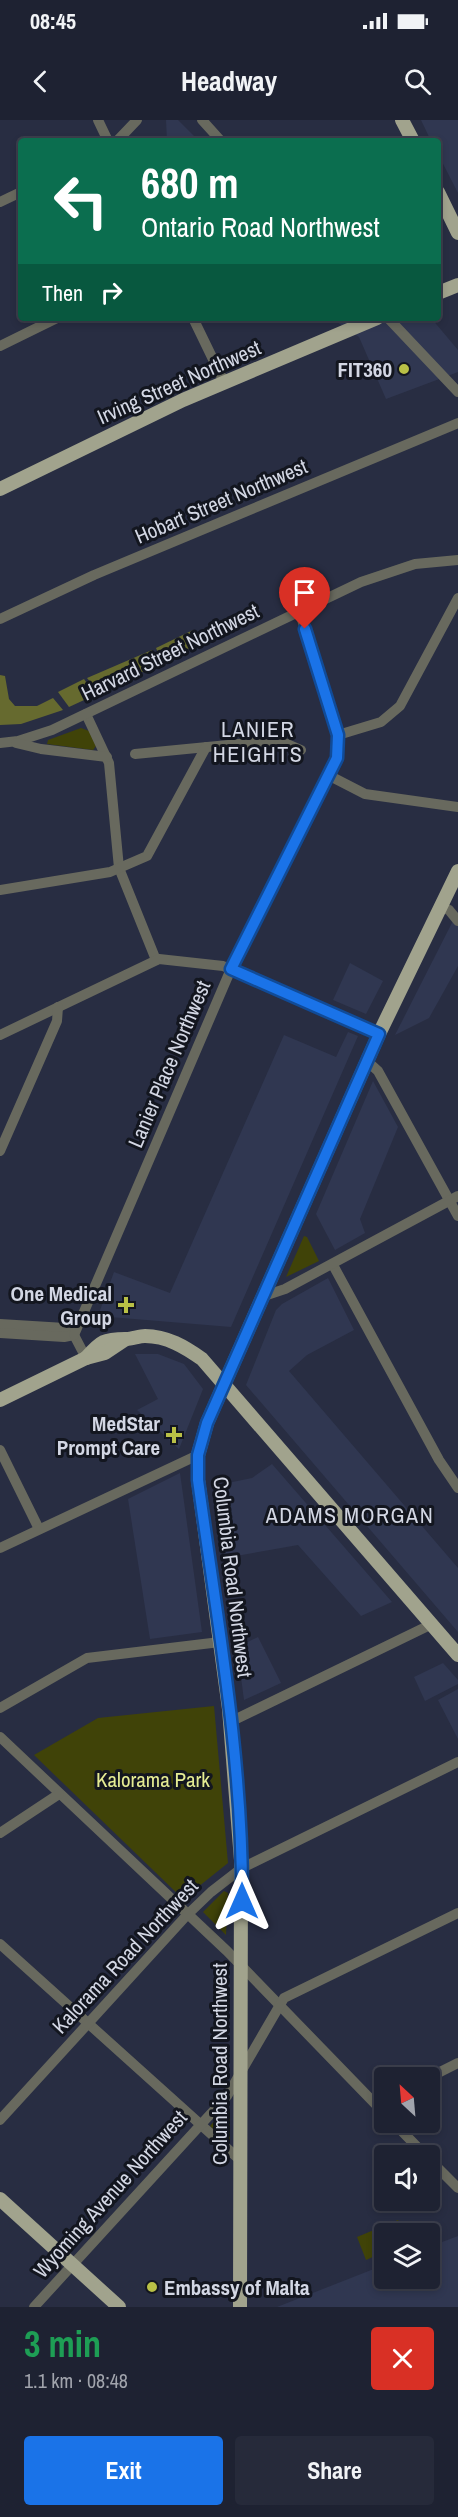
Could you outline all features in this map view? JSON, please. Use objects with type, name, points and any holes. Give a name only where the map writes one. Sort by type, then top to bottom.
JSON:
[{"type":"main road","points":[[402,120],[411,138]]},
{"type":"main road","points":[[441,197],[453,216],[458,233]]},
{"type":"main road","points":[[441,292],[458,285]]},
{"type":"main road","name":"Irving Street Northwest","points":[[0,489],[224,382],[370,321]]},
{"type":"main road","name":"Columbia Road Northwest","points":[[239,2307],[242,1868],[230,1722],[198,1480],[198,1455],[207,1423],[379,1034],[458,871]]},
{"type":"main road","points":[[0,1400],[86,1358],[105,1353],[126,1339],[153,1336],[176,1343],[202,1359],[225,1384],[458,1655]]},
{"type":"main road","points":[[0,2199],[119,2307]]},
{"type":"street","points":[[98,120],[107,138]]},
{"type":"street","points":[[120,138],[137,120]]},
{"type":"street","points":[[201,120],[218,138]]},
{"type":"street","points":[[0,202],[18,193]]},
{"type":"street","points":[[0,345],[51,321]]},
{"type":"street","points":[[194,321],[224,382]]},
{"type":"street","points":[[391,321],[458,392]]},
{"type":"street","name":"Hobart Street Northwest","points":[[0,619],[94,575],[458,423]]},
{"type":"street","name":"Harvard Street Northwest","points":[[0,743],[13,742],[52,730],[299,610],[390,571],[434,561],[458,560]]},
{"type":"street","points":[[338,735],[381,722],[400,706],[458,598]]},
{"type":"street","name":"Lanier Place Northwest","points":[[74,1335],[231,969],[330,776],[337,758],[338,735],[299,610]]},
{"type":"street","points":[[86,714],[107,757],[119,868],[156,960]]},
{"type":"street","points":[[135,754],[278,740],[301,750]]},
{"type":"street","points":[[13,742],[37,748],[107,757]]},
{"type":"street","points":[[0,890],[119,868],[150,854],[206,747]]},
{"type":"street","points":[[330,776],[365,794],[458,807]]},
{"type":"street","points":[[441,907],[449,910],[458,921]]},
{"type":"street","points":[[0,1035],[156,960],[216,964],[379,1034]]},
{"type":"street","points":[[0,1151],[57,1021],[58,1007]]},
{"type":"street","points":[[367,1061],[378,1071],[454,1199],[458,1216]]},
{"type":"street","points":[[264,1296],[285,1289],[333,1265],[454,1199]]},
{"type":"street","points":[[333,1265],[439,1460],[458,1488]]},
{"type":"street","points":[[0,1324],[65,1328],[74,1335],[86,1358]]},
{"type":"street","points":[[0,1333],[64,1337],[74,1335]]},
{"type":"street","points":[[0,1450],[39,1529]]},
{"type":"street","points":[[0,1548],[198,1455]]},
{"type":"street","points":[[230,1722],[432,1624]]},
{"type":"street","points":[[0,1708],[87,1658],[220,1642]]},
{"type":"street","points":[[0,1737],[240,1966],[278,2007],[374,2098]]},
{"type":"street","name":"Kalorama Road Northwest","points":[[0,2120],[210,1892],[242,1868],[458,1762]]},
{"type":"street","points":[[0,1833],[59,1794]]},
{"type":"street","name":"Wyoming Avenue Northwest","points":[[34,2307],[227,2096],[278,2007],[289,1994],[458,1913]]},
{"type":"street","points":[[0,1944],[240,2160]]},
{"type":"street","points":[[440,2072],[458,2063]]},
{"type":"street","points":[[404,2133],[415,2145]]},
{"type":"street","points":[[440,2170],[458,2188]]},
{"type":"shaded area","points":[[166,120],[178,120],[196,138],[167,138]]},
{"type":"shaded area","points":[[421,120],[458,120],[458,193],[441,160],[441,138],[430,138]]},
{"type":"shaded area","points":[[335,321],[434,321],[458,350],[458,372],[386,399],[359,337]]},
{"type":"shaded area","points":[[458,911],[458,966],[429,1018],[395,1035]]},
{"type":"shaded area","points":[[350,963],[383,981],[366,1014],[333,1000]]},
{"type":"shaded area","points":[[348,1032],[358,1036],[231,1327],[98,1316],[114,1272],[170,1293],[284,1035],[336,1057]]},
{"type":"shaded area","points":[[373,1081],[398,1127],[360,1219],[365,1233],[335,1250],[316,1214]]},
{"type":"shaded area","points":[[328,1278],[354,1330],[307,1355],[289,1371],[458,1568],[458,1632],[246,1385],[276,1310],[282,1304]]},
{"type":"shaded area","points":[[135,1354],[158,1354],[184,1364],[203,1389],[179,1449],[137,1410],[158,1399]]},
{"type":"shaded area","points":[[272,1464],[392,1602],[361,1616],[298,1545],[225,1558],[218,1485],[252,1478]]},
{"type":"shaded area","points":[[180,1473],[202,1632],[150,1639],[128,1499]]},
{"type":"shaded area","points":[[258,1637],[281,1683],[244,1700],[237,1647]]},
{"type":"shaded area","points":[[443,1663],[458,1680],[458,1684],[425,1701],[414,1677]]},
{"type":"shaded area","points":[[458,1689],[458,1739],[438,1700]]},
{"type":"shaded area","points":[[458,2236],[458,2307],[277,2307],[374,2269],[374,2289],[440,2289],[440,2243]]},
{"type":"green space","points":[[193,630],[200,643],[162,662],[156,648]]},
{"type":"green space","points":[[152,650],[159,664],[99,693],[87,678]]},
{"type":"green space","points":[[0,675],[5,676],[9,699],[15,706],[37,706],[53,698],[63,710],[21,724],[0,725]]},
{"type":"green space","points":[[84,679],[95,695],[69,707],[58,692]]},
{"type":"green space","points":[[81,728],[89,731],[96,746],[93,750],[47,744],[48,740]]},
{"type":"green space","points":[[304,1236],[307,1237],[319,1261],[286,1277]]},
{"type":"green space","name":"Kalorama Park","points":[[214,1706],[228,1863],[183,1899],[34,1755],[98,1718]]},
{"type":"green space","points":[[224,1891],[228,1893],[226,1935],[203,1912]]},
{"type":"green space","points":[[225,2109],[230,2112],[230,2140],[228,2143],[210,2126]]},
{"type":"green space","points":[[374,2230],[374,2256],[366,2260],[357,2237]]},
{"type":"place","name":"FIT360","points":[[404,369]]},
{"type":"place","name":"One Medical Group","points":[[126,1305]]},
{"type":"place","name":"MedStar Prompt Care","points":[[174,1435]]},
{"type":"place","name":"Embassy of Malta","points":[[152,2287]]},
{"type":"district","name":"LANIER HEIGHTS","points":[[258,742]]},
{"type":"district","name":"ADAMS MORGAN","points":[[350,1515]]},
{"type":"route","points":[[242,1901],[237,1795],[229,1709],[198,1480],[198,1455],[207,1423],[379,1034],[231,969],[336,763],[339,749],[338,735],[305,629]]}]
